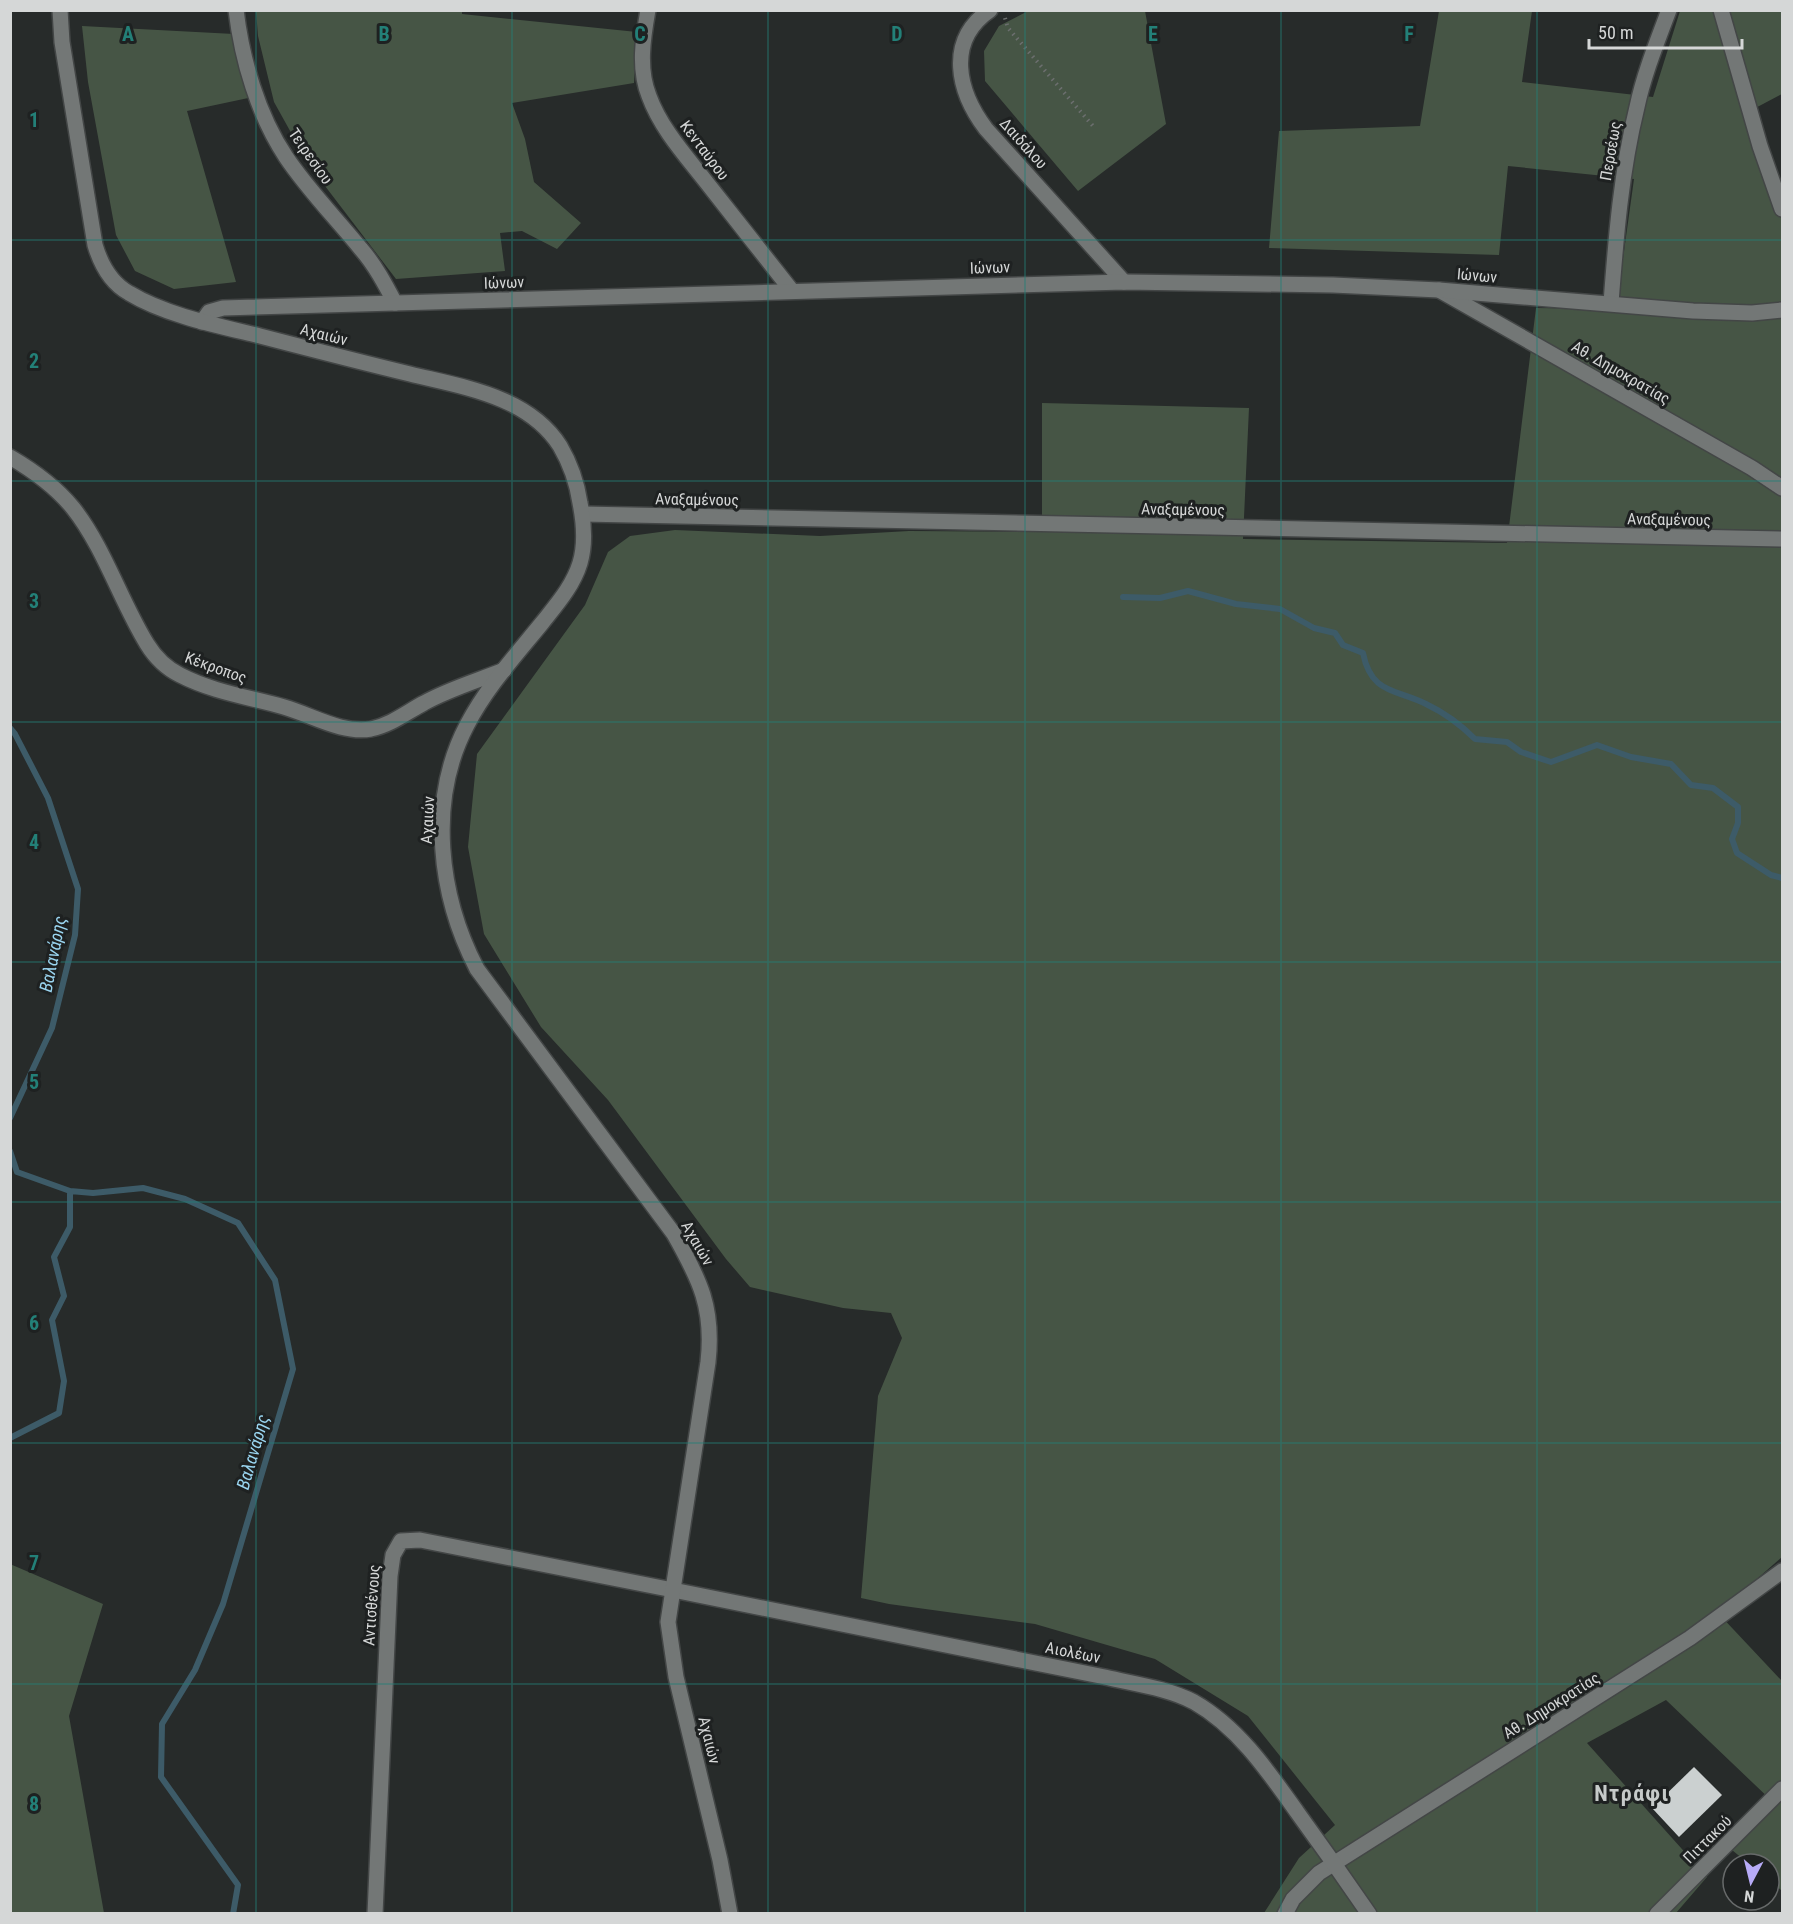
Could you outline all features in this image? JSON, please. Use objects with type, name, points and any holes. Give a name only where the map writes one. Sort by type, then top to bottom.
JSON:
[{"type":"street","name":"Αχαιών","points":[[60,10],[62,42],[90,223],[102,265],[113,280],[129,294],[150,304],[202,322],[464,388],[517,407],[542,424],[559,445],[574,477],[583,514],[584,541],[580,562],[574,579],[561,599],[504,670],[466,725],[446,791],[442,828],[446,877],[454,915],[477,969],[674,1234],[697,1276],[703,1293],[710,1325],[710,1345],[668,1622],[671,1652],[720,1860],[730,1914]]},
{"type":"street","name":"Τειρεσίου","points":[[236,10],[250,75],[267,120],[286,157],[362,249],[395,303]]},
{"type":"street","name":"Κενταύρου","points":[[648,10],[643,45],[644,74],[648,96],[660,120],[792,291]]},
{"type":"street","name":"Δαιδάλου","points":[[990,10],[969,30],[962,50],[962,82],[970,104],[986,129],[1124,282]]},
{"type":"street","name":"Περσέως","points":[[1611,303],[1619,201],[1632,128],[1643,82],[1669,10]]},
{"type":"street","points":[[1721,10],[1760,146],[1782,208]]},
{"type":"street","name":"Ιώνων","points":[[202,322],[209,312],[223,308],[1124,282],[1311,284],[1439,290],[1724,313],[1782,310]]},
{"type":"street","name":"Αθ. Δημοκρατίας","points":[[1439,290],[1752,468],[1782,488]]},
{"type":"street","name":"Κέκροπος","points":[[10,457],[55,488],[73,508],[90,534],[148,646],[166,666],[191,680],[357,730],[383,726],[438,696],[504,670]]},
{"type":"street","name":"Αναξαμένους","points":[[583,514],[1782,539]]},
{"type":"street","name":"Αντισθένους","points":[[375,1914],[390,1576],[393,1555],[401,1541],[420,1540],[673,1590]]},
{"type":"street","name":"Αθ. Δημοκρατίας","points":[[1285,1914],[1293,1899],[1311,1879],[1690,1638],[1782,1571]]},
{"type":"street","name":"Αιολέων","points":[[673,1590],[1105,1677],[1167,1692],[1191,1701],[1228,1726],[1244,1743],[1281,1789],[1368,1914]]},
{"type":"street","name":"Πιττακού","points":[[1657,1914],[1782,1789]]},
{"type":"path","points":[[1004,10],[1008,28],[1093,126]]},
{"type":"green space","points":[[256,11],[462,11],[462,14],[637,32],[634,83],[512,103],[525,139],[534,182],[581,223],[557,249],[522,231],[500,233],[505,271],[396,279],[309,165],[274,102],[258,36]]},
{"type":"green space","points":[[1028,11],[1145,11],[1166,124],[1078,191],[985,81],[984,51],[999,26]]},
{"type":"green space","points":[[1439,11],[1532,11],[1522,82],[1653,97],[1680,11],[1782,11],[1782,94],[1746,113],[1782,221],[1782,1557],[1718,1613],[1782,1681],[1782,1891],[1781,1852],[1734,1852],[1732,1850],[1775,1804],[1666,1700],[1587,1743],[1707,1877],[1676,1913],[1264,1913],[1299,1858],[1335,1825],[1248,1716],[1155,1659],[1035,1624],[861,1598],[878,1396],[902,1338],[891,1313],[843,1308],[750,1287],[726,1259],[608,1100],[541,1027],[484,934],[468,847],[477,754],[585,605],[608,552],[630,536],[675,530],[820,536],[909,531],[1042,532],[1042,403],[1249,408],[1243,539],[1507,543],[1536,308],[1616,309],[1634,179],[1508,166],[1499,255],[1269,248],[1279,131],[1420,126]]},
{"type":"green space","points":[[82,26],[234,34],[253,97],[187,111],[236,282],[174,289],[135,271],[116,235],[88,82]]},
{"type":"green space","points":[[10,1564],[103,1604],[69,1716],[104,1913],[11,1913]]},
{"type":"building","points":[[1694,1767],[1722,1795],[1679,1837],[1652,1808]]},
{"type":"waterway","points":[[1123,597],[1160,598],[1188,591],[1236,604],[1280,609],[1314,628],[1335,633],[1343,645],[1363,653],[1372,676],[1379,683],[1440,711],[1475,739],[1507,742],[1521,752],[1551,762],[1597,745],[1631,757],[1671,764],[1691,785],[1713,788],[1738,807],[1738,823],[1732,839],[1737,853],[1771,875],[1782,878]]},
{"type":"waterway","name":"Βαλανάρης","points":[[10,728],[48,798],[78,889],[75,935],[52,1028],[10,1118]]},
{"type":"waterway","name":"Βαλανάρης","points":[[10,1151],[17,1172],[70,1191],[93,1193],[143,1188],[185,1199],[238,1223],[275,1280],[293,1369],[223,1604],[195,1670],[162,1724],[161,1777],[238,1885],[233,1914]]},
{"type":"waterway","points":[[10,1438],[59,1413],[64,1381],[52,1320],[64,1296],[54,1257],[70,1227],[70,1191]]},
{"type":"district","name":"Ντράφι","points":[[1632,1793]]}]
